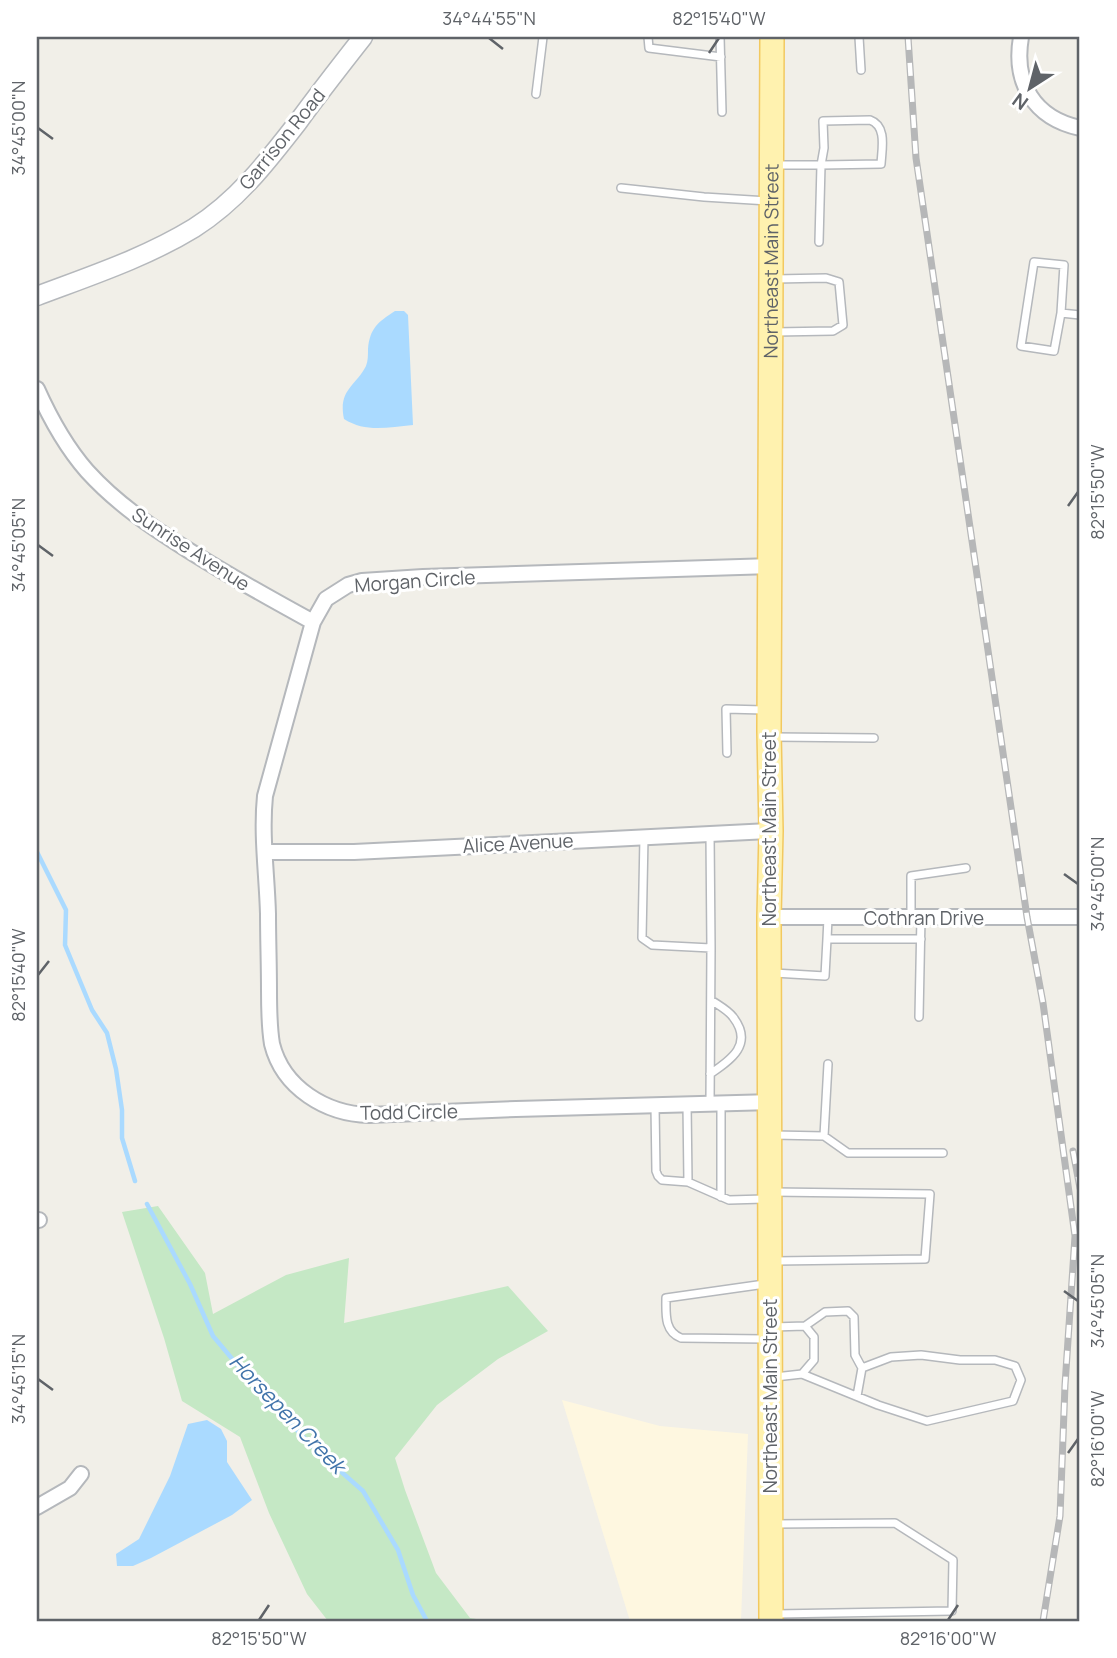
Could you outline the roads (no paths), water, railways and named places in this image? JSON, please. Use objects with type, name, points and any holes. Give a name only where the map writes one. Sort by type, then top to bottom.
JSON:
[{"type":"main road","name":"Northeast Main Street","points":[[771,1618],[769,710],[772,37]]},
{"type":"street","name":"Garrison Road","points":[[37,296],[158,248],[195,227],[226,204],[266,162],[363,37]]},
{"type":"street","points":[[1021,37],[1019,63],[1032,98],[1049,117],[1065,125],[1080,128]]},
{"type":"street","name":"Sunrise Avenue","points":[[37,389],[50,418],[73,453],[101,486],[124,507],[236,580],[313,622]]},
{"type":"street","name":"Morgan Circle","points":[[265,852],[265,796],[313,622],[326,599],[348,585],[423,577],[770,566]]},
{"type":"street","name":"Alice Avenue","points":[[265,852],[354,852],[771,831]]},
{"type":"street","name":"Todd Circle","points":[[265,852],[272,1042],[285,1071],[307,1095],[322,1105],[347,1113],[369,1115],[770,1102]]},
{"type":"street","name":"Cothran Drive","points":[[769,917],[1080,917]]},
{"type":"street","points":[[37,1507],[70,1488],[81,1474]]},
{"type":"lane","points":[[536,94],[543,37]]},
{"type":"lane","points":[[648,37],[649,48],[722,57]]},
{"type":"lane","points":[[720,37],[722,112]]},
{"type":"lane","points":[[859,37],[861,69]]},
{"type":"lane","points":[[772,165],[821,165],[881,164],[882,129],[870,120],[823,121],[824,148],[821,165],[819,242]]},
{"type":"lane","points":[[621,188],[772,201]]},
{"type":"lane","points":[[1034,262],[1064,265],[1061,313],[1054,351],[1021,346],[1034,262]]},
{"type":"lane","points":[[771,279],[826,278],[839,282],[843,325],[833,331],[771,332]]},
{"type":"lane","points":[[1061,313],[1079,315]]},
{"type":"lane","points":[[727,753],[726,709],[769,710]]},
{"type":"lane","points":[[770,737],[874,738]]},
{"type":"lane","points":[[710,834],[710,1074],[715,1102],[721,1197]]},
{"type":"lane","points":[[644,836],[642,938],[652,945],[711,948]]},
{"type":"lane","points":[[919,1017],[921,939],[911,876],[966,868]]},
{"type":"lane","points":[[770,972],[825,976],[828,918]]},
{"type":"lane","points":[[827,939],[921,939]]},
{"type":"lane","points":[[710,1074],[730,1061],[740,1046],[741,1032],[733,1016],[711,1000]]},
{"type":"lane","points":[[824,1136],[828,1064]]},
{"type":"lane","points":[[687,1104],[688,1182]]},
{"type":"lane","points":[[655,1105],[656,1171],[662,1180],[688,1182],[729,1200],[770,1195],[930,1194],[925,1259],[770,1272],[666,1298],[668,1328],[681,1338],[770,1333],[805,1326],[825,1312],[848,1311],[855,1317],[855,1355],[862,1368],[857,1396]]},
{"type":"lane","points":[[770,1135],[824,1136],[848,1153],[943,1153]]},
{"type":"lane","points":[[802,1374],[814,1360],[814,1337],[805,1326]]},
{"type":"lane","points":[[771,1377],[802,1374],[927,1421],[1013,1401],[1021,1380],[1015,1366],[995,1360],[960,1360],[920,1355],[891,1357],[862,1368]]},
{"type":"lane","points":[[771,1524],[895,1523],[953,1560],[953,1611],[771,1618]]},
{"type":"water","points":[[395,311],[404,311],[408,315],[413,425],[377,428],[352,423],[344,419],[345,395],[366,366],[373,331]]},
{"type":"water","points":[[207,1420],[221,1429],[227,1441],[227,1462],[252,1500],[232,1515],[151,1558],[133,1566],[117,1566],[116,1554],[139,1539],[170,1476],[188,1424]]},
{"type":"waterway","name":"Horsepen Creek","points":[[37,852],[66,910],[65,945],[92,1010],[107,1033],[122,1110],[122,1138],[135,1181]]},
{"type":"waterway","name":"Horsepen Creek","points":[[147,1204],[190,1284],[213,1336],[255,1386],[313,1447],[363,1491],[398,1550],[413,1595],[427,1621]]},
{"type":"railway","points":[[908,37],[916,158],[1027,917],[1043,1003],[1075,1236],[1060,1516],[1043,1621]]},
{"type":"railway","points":[[1073,1151],[1080,1188]]}]
